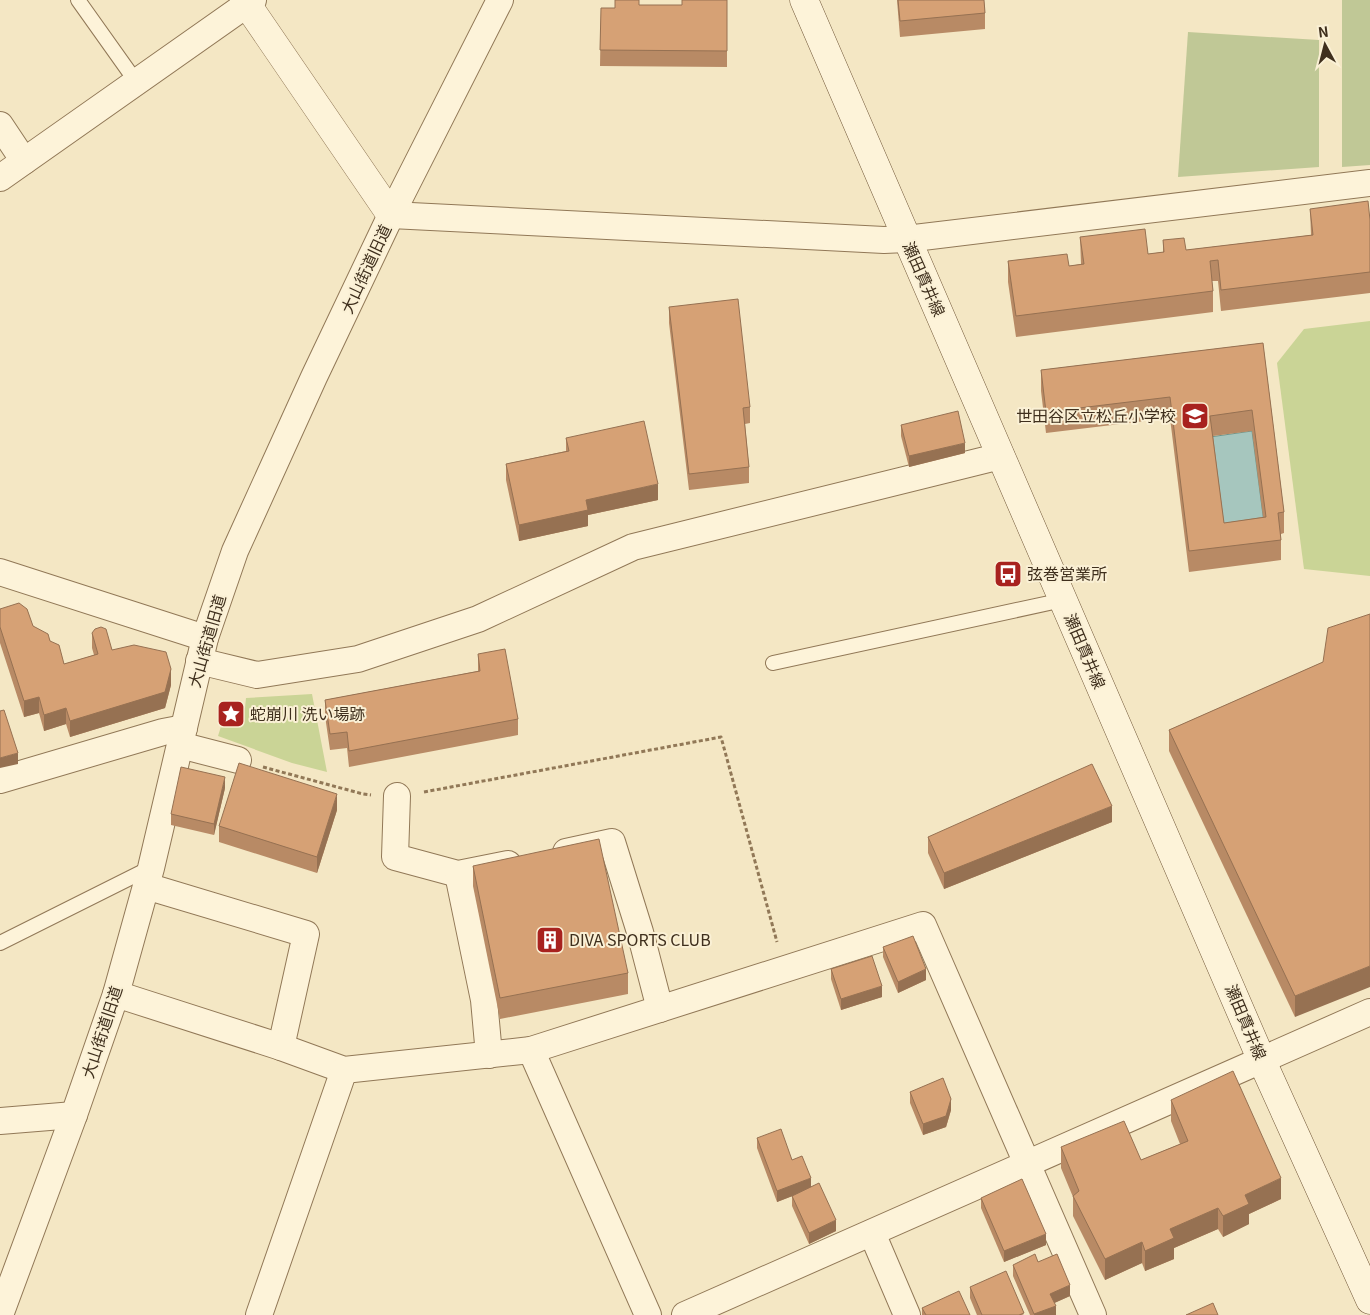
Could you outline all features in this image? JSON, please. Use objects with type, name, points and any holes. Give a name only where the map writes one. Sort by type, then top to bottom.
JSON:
[{"type":"main road","name":"瀬田貫井線","points":[[804,0],[1262,1061],[1370,1300]]},
{"type":"main road","points":[[248,2],[391,215]]},
{"type":"street","name":"大山街道旧道","points":[[0,1315],[74,1115],[116,994],[149,877],[202,650],[235,551],[314,377],[391,215],[500,0]]},
{"type":"street","points":[[0,178],[137,83],[248,2]]},
{"type":"street","points":[[0,125],[24,161]]},
{"type":"street","points":[[391,215],[884,240],[906,239],[1370,183]]},
{"type":"street","points":[[0,572],[202,650],[257,675],[358,659],[478,619],[633,547],[1001,456]]},
{"type":"street","points":[[0,780],[163,732],[182,736],[238,760]]},
{"type":"street","points":[[397,796],[395,857],[458,874],[612,842],[640,932],[660,1010]]},
{"type":"street","points":[[458,874],[484,1000],[489,1055]]},
{"type":"street","points":[[149,877],[306,934],[281,1047]]},
{"type":"street","points":[[116,994],[281,1047],[344,1070],[531,1050],[923,925],[1029,1164],[1093,1315]]},
{"type":"street","points":[[685,1315],[1370,1012]]},
{"type":"street","points":[[531,1050],[648,1315]]},
{"type":"street","points":[[259,1315],[344,1070]]},
{"type":"street","points":[[0,1121],[74,1115]]},
{"type":"street","points":[[872,1233],[907,1315]]},
{"type":"lane","points":[[78,0],[137,83]]},
{"type":"lane","points":[[773,663],[1063,600]]},
{"type":"lane","points":[[0,943],[149,877]]},
{"type":"path","points":[[238,760],[363,794],[397,796],[721,737],[785,969]]},
{"type":"green space","points":[[1342,0],[1370,0],[1370,165],[1342,167]]},
{"type":"green space","points":[[1188,32],[1319,40],[1319,167],[1178,177]]},
{"type":"green space","points":[[1370,321],[1370,576],[1304,569],[1277,363],[1304,329]]},
{"type":"green space","points":[[312,694],[327,772],[292,763],[218,736],[227,707],[245,708],[246,698]]},
{"type":"water","points":[[1252,431],[1266,538],[1224,543],[1210,437]]},
{"type":"building","points":[[615,0],[639,0],[639,5],[682,5],[682,0],[727,0],[727,51],[600,50],[601,8],[615,8]]},
{"type":"building","points":[[898,0],[984,0],[985,13],[900,21]]},
{"type":"building","points":[[1368,201],[1370,272],[1221,290],[1218,260],[1210,261],[1213,291],[1016,316],[1008,261],[1067,254],[1069,266],[1084,264],[1080,237],[1145,229],[1148,254],[1164,252],[1163,240],[1184,238],[1186,250],[1313,235],[1310,209]]},
{"type":"building","points":[[738,299],[750,407],[743,408],[749,467],[689,474],[669,307]]},
{"type":"building","points":[[1263,343],[1284,512],[1278,513],[1281,540],[1189,551],[1170,397],[1046,412],[1041,370]],"holes":[[[1252,410],[1266,517],[1224,523],[1210,416]]]},
{"type":"building","points":[[958,411],[965,443],[909,456],[901,425]]},
{"type":"building","points":[[644,421],[658,484],[586,500],[588,510],[519,525],[506,464],[569,451],[566,438]]},
{"type":"building","points":[[19,603],[27,609],[33,626],[48,634],[50,641],[59,645],[64,664],[98,654],[92,633],[95,629],[101,627],[106,629],[112,650],[134,645],[166,652],[171,669],[165,692],[70,721],[66,708],[44,715],[39,697],[24,701],[0,627],[0,609]]},
{"type":"building","points":[[1370,614],[1370,966],[1295,996],[1169,730],[1323,662],[1328,628]]},
{"type":"building","points":[[505,649],[518,719],[349,751],[347,732],[330,734],[325,700],[480,671],[478,654]]},
{"type":"building","points":[[4,710],[18,753],[0,758],[0,711]]},
{"type":"building","points":[[239,763],[337,794],[317,857],[219,826]]},
{"type":"building","points":[[1092,764],[1112,806],[944,873],[928,837]]},
{"type":"building","points":[[181,767],[225,777],[214,824],[171,814]]},
{"type":"building","name":"DIVA SPORTS CLUB","points":[[599,839],[628,973],[500,998],[473,866]]},
{"type":"building","points":[[913,936],[926,969],[898,982],[883,947]]},
{"type":"building","points":[[872,956],[882,986],[841,999],[831,969]]},
{"type":"building","points":[[1233,1071],[1281,1178],[1245,1195],[1249,1204],[1223,1216],[1218,1208],[1170,1229],[1174,1238],[1145,1251],[1142,1242],[1105,1259],[1073,1196],[1079,1191],[1061,1147],[1124,1121],[1141,1160],[1188,1141],[1171,1100]]},
{"type":"building","points":[[943,1078],[951,1099],[946,1116],[923,1124],[910,1092]]},
{"type":"building","points":[[781,1129],[792,1160],[802,1156],[811,1178],[777,1191],[757,1138]]},
{"type":"building","points":[[1022,1179],[1046,1234],[1004,1251],[981,1198]]},
{"type":"building","points":[[819,1183],[836,1220],[809,1233],[792,1196]]},
{"type":"building","points":[[1035,1254],[1038,1262],[1057,1254],[1070,1285],[1050,1294],[1056,1306],[1034,1314],[1013,1265]]},
{"type":"building","points":[[1006,1271],[1024,1313],[1019,1315],[982,1315],[970,1287]]},
{"type":"building","points":[[959,1291],[970,1315],[926,1315],[922,1308]]},
{"type":"building","points":[[1213,1303],[1218,1315],[1186,1315]]},
{"type":"place","name":"世田谷区立松丘小学校","points":[[1195,416]]},
{"type":"place","name":"弦巻営業所","points":[[1008,574]]},
{"type":"place","name":"蛇崩川 洗い場跡","points":[[231,714]]},
{"type":"place","name":"DIVA SPORTS CLUB","points":[[550,940]]}]
